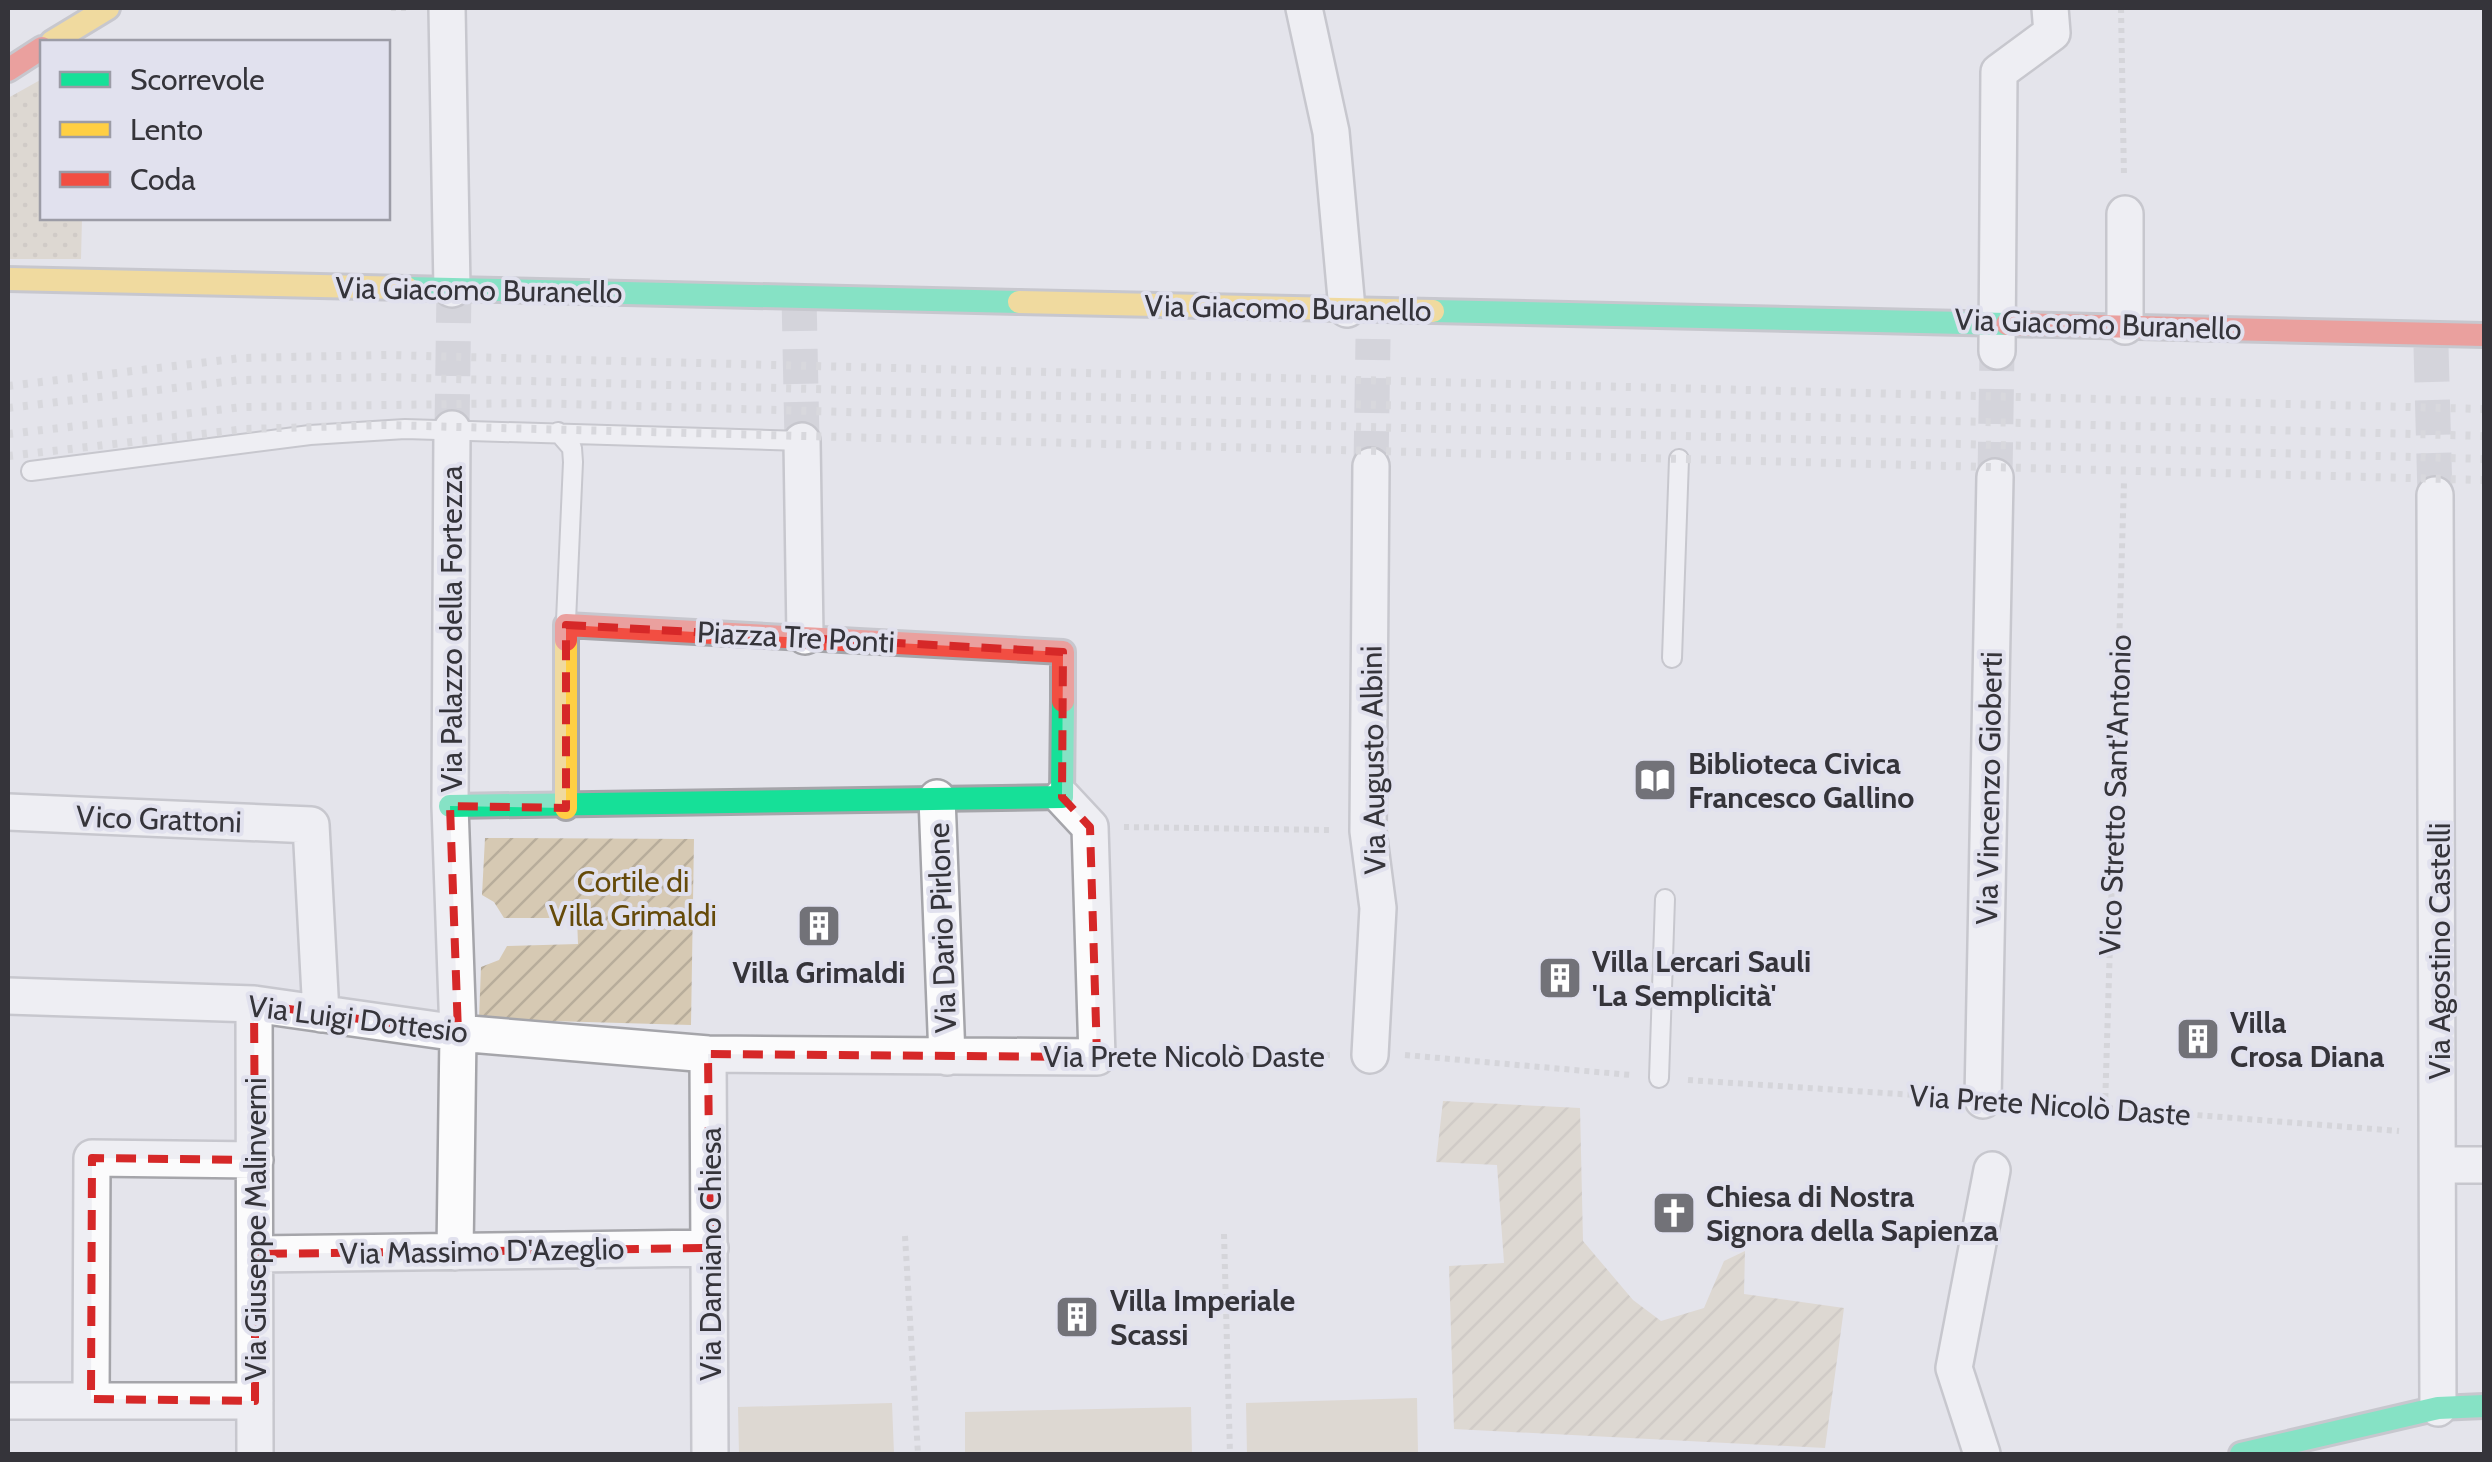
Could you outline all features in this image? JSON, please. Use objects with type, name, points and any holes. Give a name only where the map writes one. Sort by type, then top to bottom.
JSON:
[{"type":"street","points":[[55,40],[108,8]]},
{"type":"street","points":[[448,8],[452,289]]},
{"type":"street","points":[[1304,8],[1365,320]]},
{"type":"street","points":[[1998,336],[1999,72],[2052,33],[2050,8]]},
{"type":"street","points":[[8,70],[40,49]]},
{"type":"street","points":[[2125,214],[2125,326]]},
{"type":"street","name":"Via Giacomo Buranello","points":[[8,279],[1998,336],[2125,326],[2431,339],[2484,335]]},
{"type":"street","name":"Via Palazzo della Fortezza","points":[[452,429],[450,806],[458,1033],[455,1252]]},
{"type":"street","points":[[802,441],[805,636]]},
{"type":"street","name":"Via Augusto Albini","points":[[1370,1055],[1378,908],[1368,831],[1372,466]]},
{"type":"street","name":"Via Vincenzo Gioberti","points":[[1983,1100],[1995,477]]},
{"type":"street","name":"Via Agostino Castelli","points":[[2435,494],[2438,1408]]},
{"type":"street","points":[[566,625],[566,808]]},
{"type":"street","name":"Piazza Tre Ponti","points":[[566,625],[1063,652],[1062,797]]},
{"type":"street","points":[[450,806],[566,808],[1062,797],[1090,827],[1097,1056]]},
{"type":"street","name":"Via Dario Pirlone","points":[[937,798],[947,1058]]},
{"type":"street","name":"Vico Grattoni","points":[[8,812],[311,825],[321,1014]]},
{"type":"street","name":"Via Luigi Dottesio","points":[[8,996],[254,1004],[458,1033],[708,1054]]},
{"type":"street","name":"Via Giuseppe Malinverni","points":[[254,1004],[255,1454]]},
{"type":"street","name":"Via Prete Nicolò Daste","points":[[708,1054],[1097,1056]]},
{"type":"street","name":"Via Damiano Chiesa","points":[[708,1054],[710,1454]]},
{"type":"street","points":[[2440,1150],[2484,1165]]},
{"type":"street","points":[[90,1399],[92,1158],[255,1160]]},
{"type":"street","points":[[1982,1454],[1954,1368],[1992,1170]]},
{"type":"street","name":"Via Massimo D'Azeglio","points":[[255,1254],[710,1248]]},
{"type":"street","points":[[8,1401],[255,1401]]},
{"type":"street","points":[[2241,1454],[2438,1408],[2484,1406]]},
{"type":"lane","points":[[452,429],[802,441]]},
{"type":"lane","name":"Via Palazzo della Fortezza","points":[[31,471],[310,434],[452,429]]},
{"type":"lane","points":[[558,432],[572,448],[573,462],[566,625]]},
{"type":"lane","points":[[1672,658],[1679,460]]},
{"type":"lane","points":[[1659,1078],[1665,899]]},
{"type":"path","points":[[2121,8],[2125,214]]},
{"type":"path","name":"Vico Stretto Sant'Antonio","points":[[2105,1108],[2124,482]]},
{"type":"path","points":[[1090,827],[1368,831]]},
{"type":"path","name":"Via Prete Nicolò Daste","points":[[1097,1056],[1426,1054],[1659,1078],[2105,1108],[2440,1150]]},
{"type":"path","points":[[1224,1234],[1230,1454]]},
{"type":"path","points":[[905,1236],[918,1454]]},
{"type":"highlighted area","points":[[566,625],[1063,652],[1062,797],[1090,827],[1097,1057],[708,1054],[710,1248],[255,1254],[255,1401],[91,1399],[92,1158],[255,1160],[254,1004],[458,1033],[450,806],[566,808]]},
{"type":"green space","points":[[40,80],[40,220],[82,220],[81,259],[8,259],[8,98]]},
{"type":"green space","name":"Cortile di Villa Grimaldi","points":[[485,838],[694,839],[691,1025],[479,1019],[481,967],[499,960],[507,946],[578,944],[577,918],[504,918],[494,902],[482,895]]},
{"type":"green space","points":[[1443,1101],[1580,1108],[1583,1241],[1633,1300],[1661,1321],[1704,1308],[1724,1261],[1745,1251],[1744,1294],[1844,1308],[1825,1448],[1454,1429],[1449,1266],[1504,1263],[1497,1165],[1436,1162]]},
{"type":"green space","points":[[1417,1398],[1418,1454],[1247,1454],[1246,1403]]},
{"type":"green space","points":[[892,1403],[894,1454],[739,1454],[738,1407]]},
{"type":"green space","points":[[1191,1407],[1192,1454],[965,1454],[965,1412]]},
{"type":"tunnel","points":[[452,429],[454,289]]},
{"type":"tunnel","points":[[799,296],[802,441]]},
{"type":"tunnel","points":[[1371,466],[1373,339]]},
{"type":"tunnel","points":[[2431,347],[2435,495]]},
{"type":"tunnel","points":[[1995,477],[1997,351]]},
{"type":"railway","points":[[8,386],[241,358],[387,355],[2484,409]]},
{"type":"railway","points":[[8,408],[241,380],[385,377],[2484,436]]},
{"type":"railway","points":[[8,434],[243,407],[532,403],[2484,459]]},
{"type":"railway","points":[[8,456],[246,429],[384,425],[2484,480]]},
{"type":"traffic: fast","points":[[407,288],[1019,302]]},
{"type":"traffic: fast","points":[[1433,311],[2007,324]]},
{"type":"traffic: fast","points":[[450,806],[1062,797],[1063,701]]},
{"type":"traffic: fast","points":[[2241,1454],[2438,1408],[2484,1406]]},
{"type":"traffic: slow","points":[[55,40],[108,8]]},
{"type":"traffic: slow","points":[[8,279],[407,288]]},
{"type":"traffic: slow","points":[[1019,302],[1433,311]]},
{"type":"traffic: slow","points":[[566,640],[566,808]]},
{"type":"traffic: jam","points":[[8,70],[40,49]]},
{"type":"traffic: jam","points":[[2007,324],[2484,335]]},
{"type":"traffic: jam","points":[[566,640],[566,625],[1063,652],[1063,701]]},
{"type":"place","name":"Biblioteca Civica Francesco Gallino","points":[[1655,780]]},
{"type":"place","name":"Villa Grimaldi","points":[[819,926]]},
{"type":"place","name":"Villa Lercari Sauli 'La Semplicità'","points":[[1560,978]]},
{"type":"place","name":"Villa Crosa Diana","points":[[2198,1039]]},
{"type":"place","name":"Chiesa di Nostra Signora della Sapienza","points":[[1674,1213]]},
{"type":"place","name":"Villa Imperiale Scassi","points":[[1077,1317]]}]
